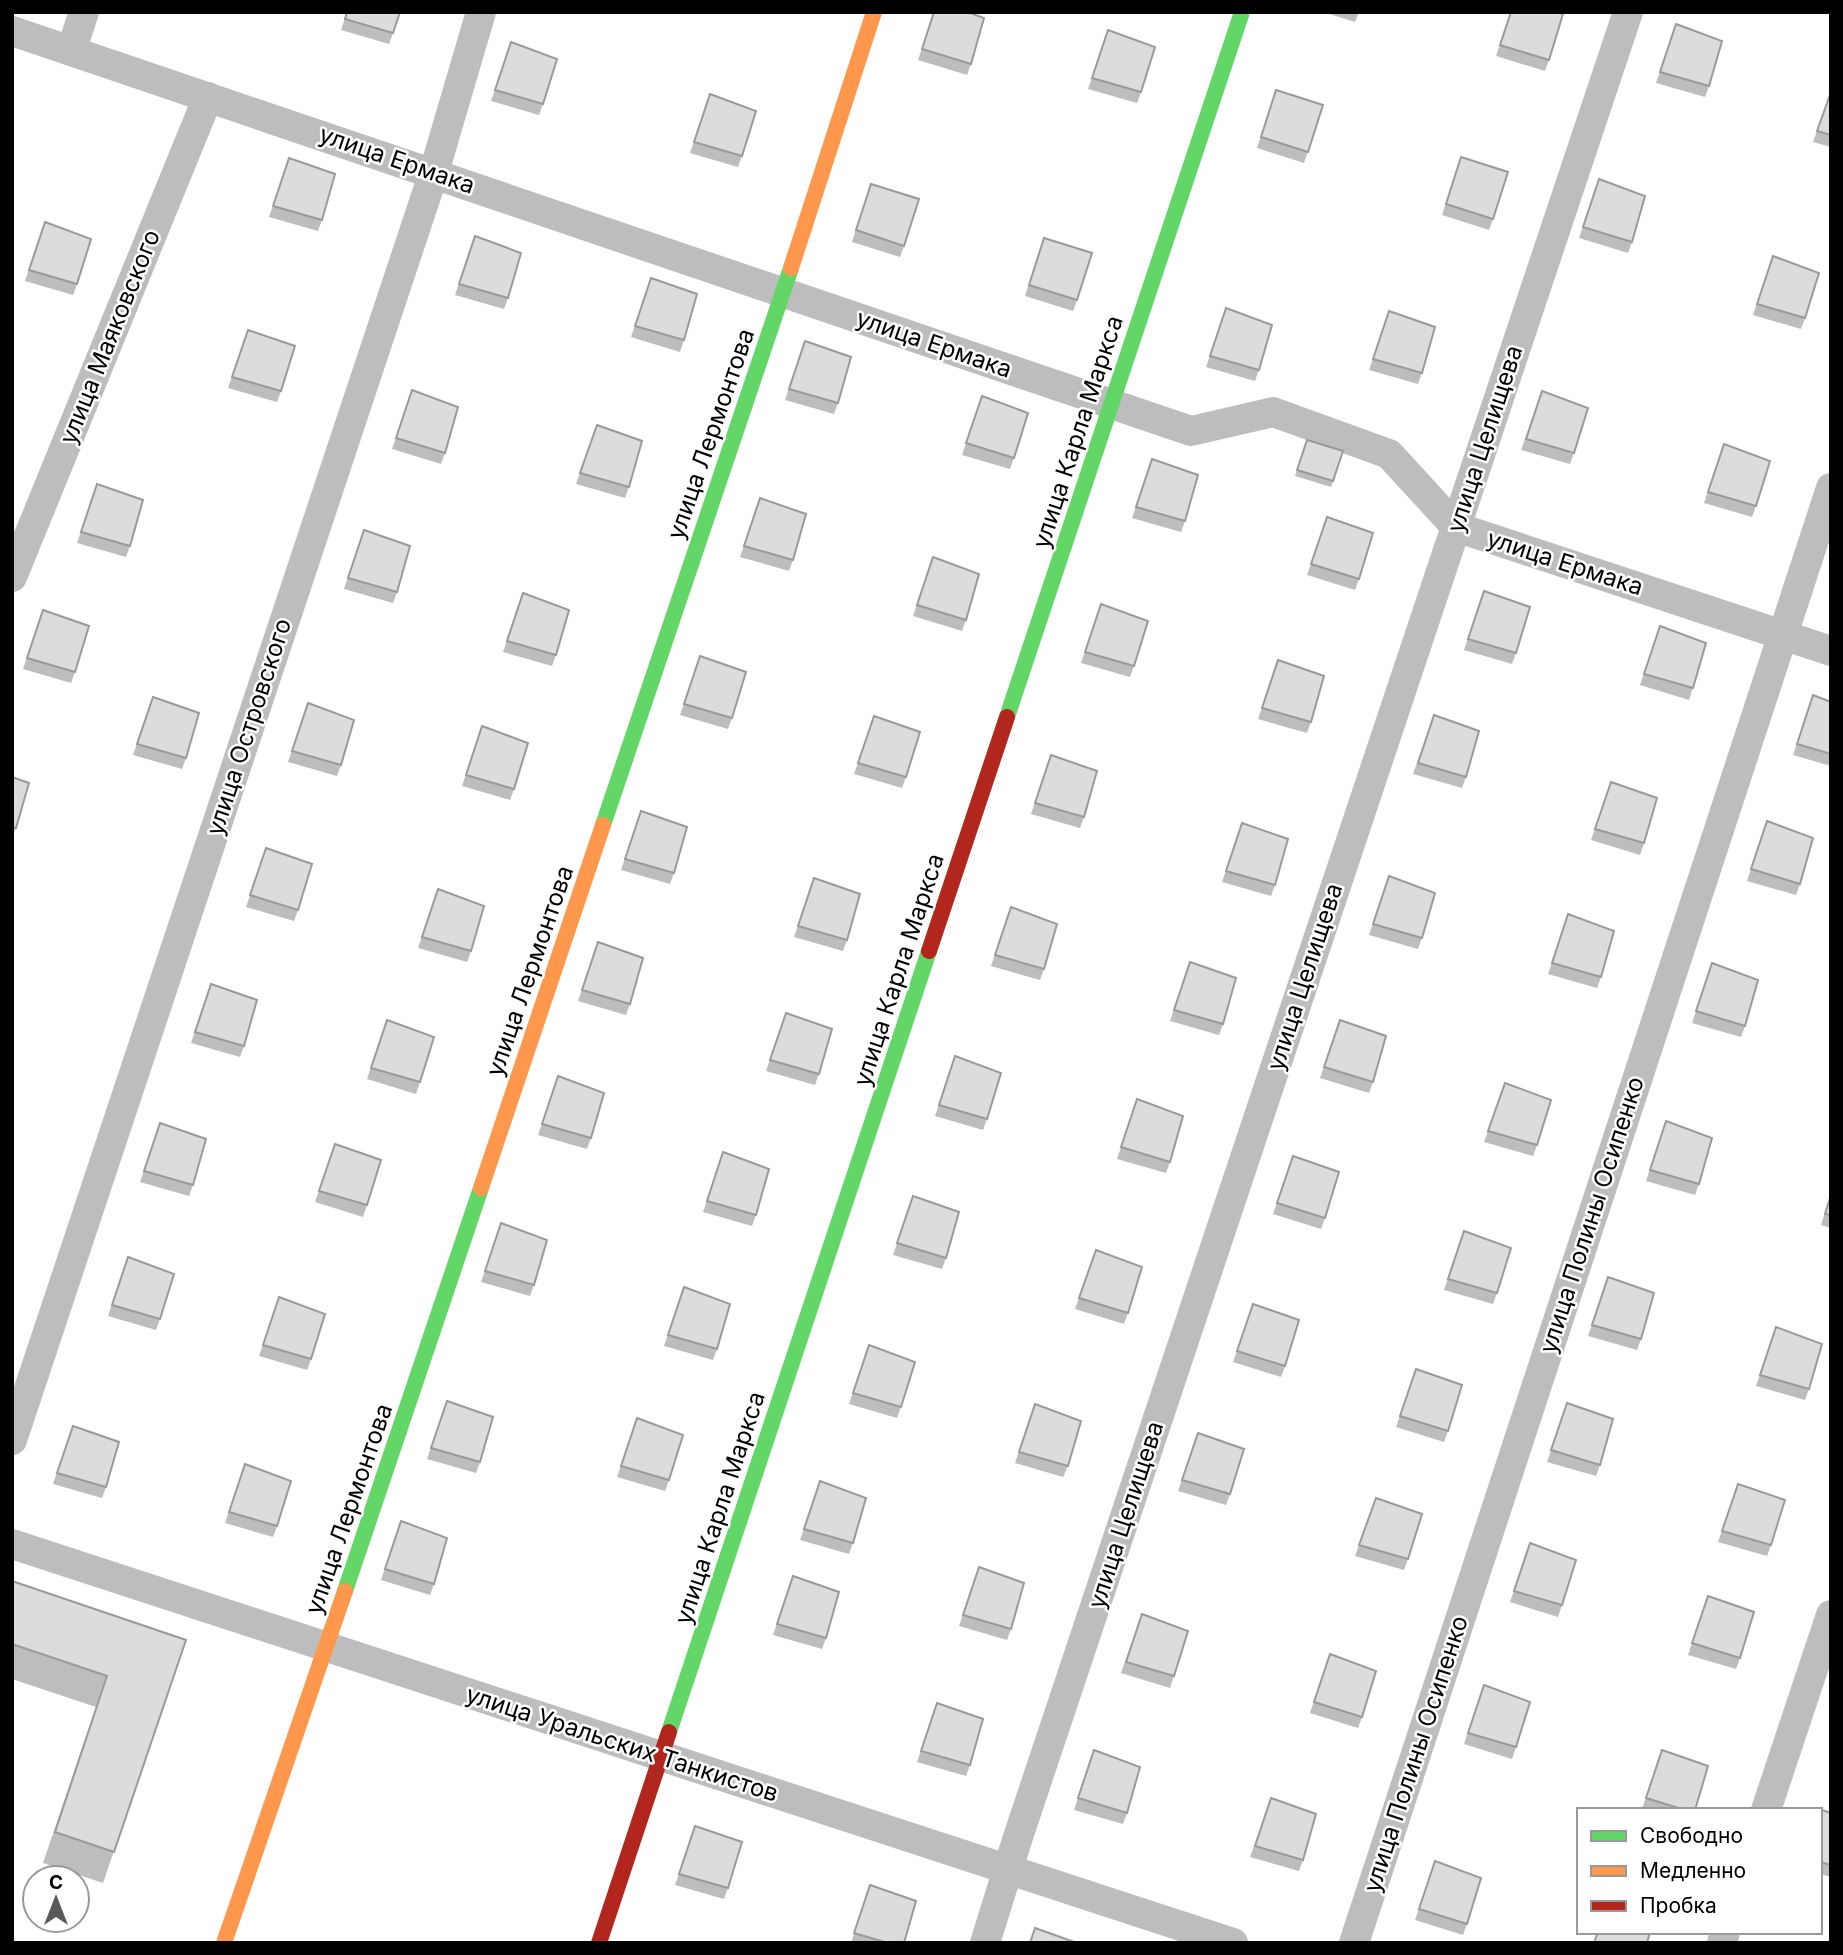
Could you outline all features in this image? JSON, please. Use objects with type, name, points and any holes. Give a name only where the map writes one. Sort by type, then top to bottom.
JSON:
[{"type":"street","points":[[71,51],[84,12]]},
{"type":"street","name":"улица Островского","points":[[12,1440],[434,172],[481,12]]},
{"type":"street","name":"улица Лермонтова","points":[[223,1943],[326,1647],[783,291],[874,12]]},
{"type":"street","name":"улица Карла Маркса","points":[[599,1943],[1242,12]]},
{"type":"street","name":"улица Целищева","points":[[985,1943],[1007,1869],[1628,12]]},
{"type":"street","name":"улица Ермака","points":[[12,31],[1191,431],[1273,412],[1390,454],[1456,527],[1831,651]]},
{"type":"street","name":"улица Маяковского","points":[[12,577],[208,97]]},
{"type":"street","name":"улица Полины Осипенко","points":[[1354,1943],[1831,488]]},
{"type":"street","name":"улица Уральских Танкистов","points":[[12,1545],[1233,1943]]},
{"type":"street","points":[[1767,1808],[1831,1615]]},
{"type":"building","points":[[347,12],[400,12],[393,33],[345,19]]},
{"type":"building","points":[[934,12],[968,12],[984,18],[971,64],[922,49]]},
{"type":"building","points":[[1511,12],[1563,14],[1549,60],[1500,45]]},
{"type":"building","points":[[1676,24],[1722,41],[1709,86],[1660,72]]},
{"type":"building","points":[[1108,30],[1155,47],[1141,92],[1092,78]]},
{"type":"building","points":[[511,42],[557,59],[543,104],[495,90]]},
{"type":"building","points":[[1276,90],[1323,105],[1308,152],[1261,137]]},
{"type":"building","points":[[1831,92],[1831,135],[1817,131]]},
{"type":"building","points":[[710,94],[756,111],[742,156],[694,142]]},
{"type":"building","points":[[1461,157],[1508,172],[1493,219],[1446,204]]},
{"type":"building","points":[[289,158],[335,174],[322,220],[273,206]]},
{"type":"building","points":[[1599,179],[1645,196],[1632,242],[1583,227]]},
{"type":"building","points":[[871,184],[919,199],[904,246],[856,230]]},
{"type":"building","points":[[45,222],[91,239],[77,284],[29,270]]},
{"type":"building","points":[[475,236],[521,253],[508,298],[459,284]]},
{"type":"building","points":[[1044,238],[1092,253],[1077,300],[1029,285]]},
{"type":"building","points":[[1773,256],[1819,273],[1805,318],[1757,304]]},
{"type":"building","points":[[651,278],[697,294],[684,340],[635,326]]},
{"type":"building","points":[[1226,308],[1272,325],[1259,370],[1210,356]]},
{"type":"building","points":[[1389,311],[1435,327],[1422,373],[1373,359]]},
{"type":"building","points":[[248,330],[295,346],[281,391],[232,377]]},
{"type":"building","points":[[805,341],[851,357],[838,403],[789,389]]},
{"type":"building","points":[[412,390],[458,407],[445,453],[396,438]]},
{"type":"building","points":[[1542,391],[1588,408],[1574,453],[1526,439]]},
{"type":"building","points":[[982,396],[1028,413],[1014,458],[966,443]]},
{"type":"building","points":[[597,425],[642,441],[629,487],[580,473]]},
{"type":"building","points":[[1307,440],[1343,451],[1333,481],[1297,470]]},
{"type":"building","points":[[1724,444],[1770,461],[1756,506],[1708,492]]},
{"type":"building","points":[[1152,459],[1198,475],[1185,521],[1136,507]]},
{"type":"building","points":[[97,484],[143,500],[130,546],[81,532]]},
{"type":"building","points":[[760,498],[806,514],[793,560],[744,546]]},
{"type":"building","points":[[1327,517],[1373,533],[1359,579],[1311,564]]},
{"type":"building","points":[[364,530],[410,546],[397,592],[348,578]]},
{"type":"building","points":[[933,557],[979,574],[966,620],[917,605]]},
{"type":"building","points":[[1484,591],[1530,607],[1516,653],[1468,639]]},
{"type":"building","points":[[523,593],[569,610],[556,655],[507,641]]},
{"type":"building","points":[[1101,604],[1148,621],[1134,666],[1085,652]]},
{"type":"building","points":[[43,610],[89,626],[75,672],[27,658]]},
{"type":"building","points":[[1660,626],[1706,643],[1693,688],[1644,674]]},
{"type":"building","points":[[700,656],[746,672],[732,718],[684,704]]},
{"type":"building","points":[[1278,660],[1324,676],[1311,722],[1262,708]]},
{"type":"building","points":[[1813,695],[1831,702],[1831,754],[1797,744]]},
{"type":"building","points":[[153,697],[199,713],[186,758],[137,744]]},
{"type":"building","points":[[308,703],[354,720],[341,765],[292,751]]},
{"type":"building","points":[[1434,715],[1479,731],[1466,777],[1418,763]]},
{"type":"building","points":[[874,716],[920,732],[906,777],[858,763]]},
{"type":"building","points":[[482,726],[528,743],[514,789],[466,775]]},
{"type":"building","points":[[1051,755],[1097,771],[1084,817],[1035,803]]},
{"type":"building","points":[[12,777],[29,783],[16,828],[12,827]]},
{"type":"building","points":[[1611,782],[1657,798],[1644,843],[1595,829]]},
{"type":"building","points":[[641,811],[687,827],[674,873],[625,859]]},
{"type":"building","points":[[1767,821],[1813,838],[1800,884],[1751,869]]},
{"type":"building","points":[[1242,823],[1288,839],[1275,885],[1226,871]]},
{"type":"building","points":[[266,848],[312,864],[298,910],[250,895]]},
{"type":"building","points":[[1389,876],[1435,893],[1422,938],[1373,924]]},
{"type":"building","points":[[814,878],[860,894],[847,940],[798,926]]},
{"type":"building","points":[[438,889],[484,906],[471,951],[422,937]]},
{"type":"building","points":[[1011,907],[1057,924],[1044,969],[995,955]]},
{"type":"building","points":[[1568,914],[1614,931],[1601,977],[1552,963]]},
{"type":"building","points":[[598,942],[643,958],[630,1004],[582,990]]},
{"type":"building","points":[[1190,962],[1236,978],[1223,1024],[1174,1010]]},
{"type":"building","points":[[1712,963],[1758,980],[1745,1026],[1696,1011]]},
{"type":"building","points":[[211,984],[257,1000],[244,1046],[195,1032]]},
{"type":"building","points":[[786,1013],[832,1029],[819,1074],[770,1060]]},
{"type":"building","points":[[387,1020],[434,1037],[420,1082],[371,1068]]},
{"type":"building","points":[[1340,1020],[1386,1036],[1373,1082],[1324,1067]]},
{"type":"building","points":[[955,1056],[1001,1073],[987,1119],[939,1105]]},
{"type":"building","points":[[558,1076],[604,1093],[591,1138],[542,1124]]},
{"type":"building","points":[[1505,1083],[1551,1100],[1537,1145],[1488,1131]]},
{"type":"building","points":[[1137,1099],[1183,1116],[1170,1162],[1121,1147]]},
{"type":"building","points":[[1666,1121],[1712,1138],[1699,1184],[1650,1170]]},
{"type":"building","points":[[160,1123],[206,1139],[193,1185],[144,1171]]},
{"type":"building","points":[[335,1144],[381,1160],[367,1205],[319,1191]]},
{"type":"building","points":[[723,1152],[769,1169],[756,1215],[707,1201]]},
{"type":"building","points":[[1293,1156],[1339,1172],[1325,1218],[1277,1203]]},
{"type":"building","points":[[1831,1195],[1831,1215],[1825,1214]]},
{"type":"building","points":[[913,1196],[959,1212],[946,1258],[897,1243]]},
{"type":"building","points":[[501,1223],[547,1240],[534,1285],[485,1271]]},
{"type":"building","points":[[1464,1231],[1511,1248],[1497,1293],[1448,1279]]},
{"type":"building","points":[[1096,1250],[1142,1267],[1128,1313],[1079,1298]]},
{"type":"building","points":[[128,1257],[174,1274],[160,1319],[112,1305]]},
{"type":"building","points":[[1608,1277],[1654,1293],[1641,1339],[1592,1325]]},
{"type":"building","points":[[684,1287],[730,1304],[717,1349],[668,1335]]},
{"type":"building","points":[[279,1297],[325,1314],[311,1359],[263,1345]]},
{"type":"building","points":[[1253,1304],[1299,1320],[1285,1366],[1237,1351]]},
{"type":"building","points":[[1776,1327],[1822,1344],[1809,1389],[1760,1375]]},
{"type":"building","points":[[869,1345],[915,1362],[901,1407],[853,1393]]},
{"type":"building","points":[[1416,1369],[1462,1385],[1448,1431],[1400,1416]]},
{"type":"building","points":[[447,1401],[493,1417],[480,1462],[431,1448]]},
{"type":"building","points":[[1567,1403],[1613,1419],[1600,1465],[1551,1450]]},
{"type":"building","points":[[1035,1404],[1081,1421],[1068,1466],[1019,1452]]},
{"type":"building","points":[[637,1418],[683,1435],[669,1480],[621,1466]]},
{"type":"building","points":[[73,1426],[119,1442],[106,1487],[57,1473]]},
{"type":"building","points":[[1198,1433],[1244,1449],[1230,1494],[1182,1480]]},
{"type":"building","points":[[245,1464],[291,1481],[277,1526],[229,1512]]},
{"type":"building","points":[[820,1481],[866,1498],[853,1543],[804,1529]]},
{"type":"building","points":[[1738,1484],[1785,1500],[1771,1545],[1722,1531]]},
{"type":"building","points":[[1376,1498],[1422,1514],[1408,1559],[1359,1545]]},
{"type":"building","points":[[401,1521],[447,1538],[434,1584],[385,1569]]},
{"type":"building","points":[[1530,1543],[1576,1560],[1562,1605],[1514,1591]]},
{"type":"building","points":[[979,1567],[1024,1583],[1011,1629],[963,1615]]},
{"type":"building","points":[[793,1576],[839,1592],[826,1638],[777,1624]]},
{"type":"building","points":[[12,1581],[186,1640],[114,1852],[55,1832],[107,1676],[12,1644]]},
{"type":"building","points":[[1708,1596],[1754,1612],[1740,1658],[1692,1643]]},
{"type":"building","points":[[1142,1614],[1188,1631],[1174,1676],[1126,1662]]},
{"type":"building","points":[[1330,1654],[1376,1671],[1362,1717],[1314,1702]]},
{"type":"building","points":[[1484,1685],[1530,1702],[1516,1747],[1468,1733]]},
{"type":"building","points":[[937,1703],[983,1719],[970,1765],[921,1751]]},
{"type":"building","points":[[1094,1750],[1140,1767],[1127,1813],[1078,1798]]},
{"type":"building","points":[[1662,1750],[1708,1766],[1696,1808],[1678,1808],[1646,1798]]},
{"type":"building","points":[[1271,1798],[1316,1814],[1303,1860],[1255,1846]]},
{"type":"building","points":[[1822,1810],[1831,1813],[1831,1865],[1822,1863]]},
{"type":"building","points":[[695,1826],[742,1842],[728,1888],[679,1874]]},
{"type":"building","points":[[1435,1861],[1481,1878],[1467,1924],[1419,1909]]},
{"type":"building","points":[[870,1885],[916,1901],[904,1943],[888,1943],[854,1933]]},
{"type":"building","points":[[1035,1928],[1077,1943],[1030,1943]]},
{"type":"building","points":[[1597,1934],[1649,1934],[1647,1943],[1594,1943]]},
{"type":"traffic: fast","points":[[1007,717],[1242,12]]},
{"type":"traffic: fast","points":[[603,825],[791,268]]},
{"type":"traffic: fast","points":[[669,1732],[929,951]]},
{"type":"traffic: fast","points":[[345,1591],[481,1188]]},
{"type":"traffic: slow","points":[[791,268],[874,12]]},
{"type":"traffic: slow","points":[[481,1188],[603,825]]},
{"type":"traffic: slow","points":[[224,1943],[345,1591]]},
{"type":"traffic: jam","points":[[929,951],[1007,717]]},
{"type":"traffic: jam","points":[[599,1943],[669,1732]]}]
